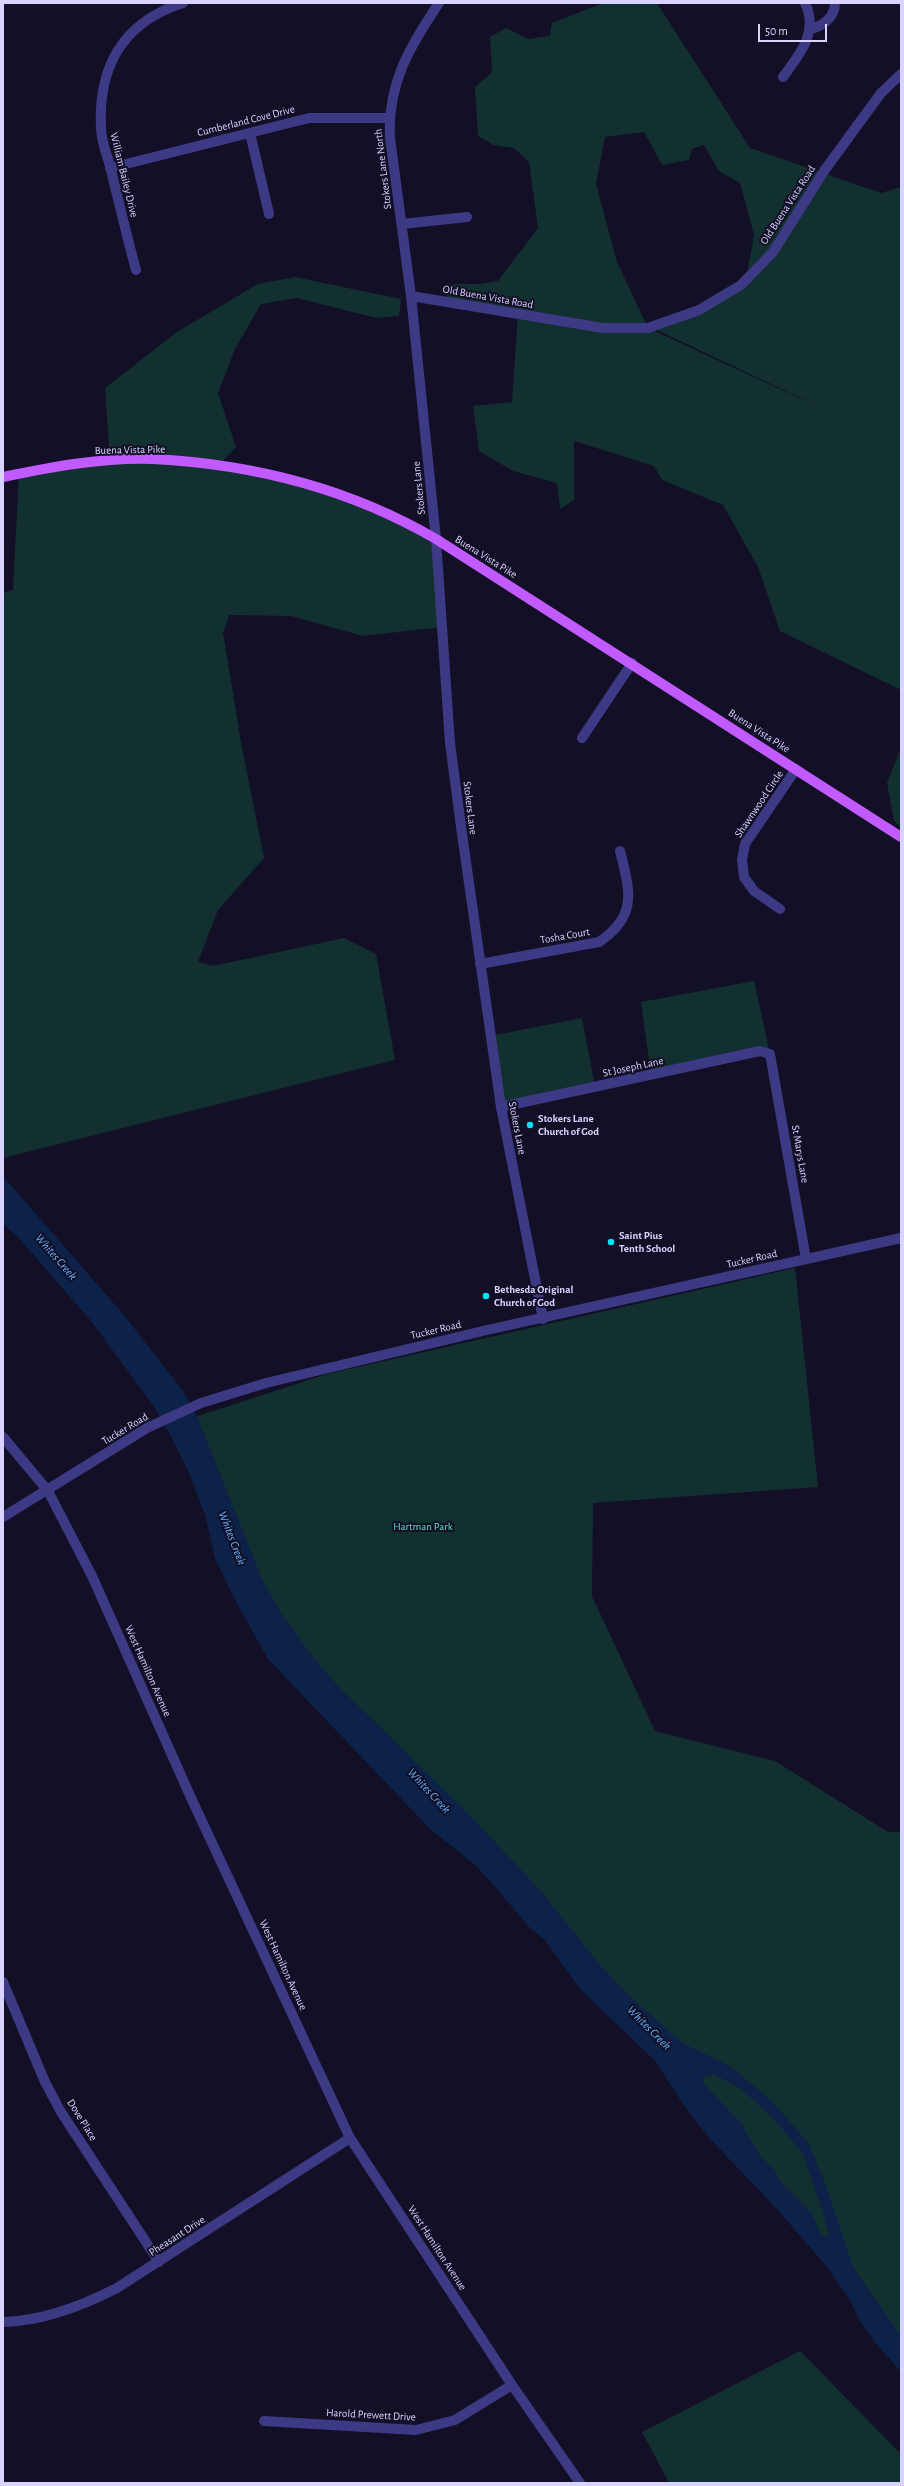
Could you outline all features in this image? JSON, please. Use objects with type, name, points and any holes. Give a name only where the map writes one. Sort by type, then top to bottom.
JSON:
[{"type":"main road","name":"Buena Vista Pike","points":[[3,477],[66,464],[152,459],[218,465],[284,478],[338,494],[380,510],[436,539],[632,663],[901,837]]},
{"type":"street","name":"William Bailey Drive","points":[[136,270],[101,130],[103,85],[115,53],[135,30],[163,9],[183,3]]},
{"type":"street","name":"Stokers Lane North","points":[[412,296],[389,118],[395,81],[416,38],[439,3]]},
{"type":"street","points":[[783,77],[804,48],[811,29],[805,3]]},
{"type":"street","points":[[811,29],[822,27],[830,17],[834,3]]},
{"type":"street","name":"Old Buena Vista Road","points":[[412,296],[603,328],[648,328],[699,310],[741,285],[773,252],[824,171],[881,93],[901,74]]},
{"type":"street","name":"Cumberland Cove Drive","points":[[110,168],[309,118],[389,118]]},
{"type":"street","points":[[250,133],[269,214]]},
{"type":"street","points":[[402,224],[467,217]]},
{"type":"street","name":"Stokers Lane","points":[[412,296],[436,539],[450,743],[501,1107],[543,1319]]},
{"type":"street","points":[[582,738],[632,663]]},
{"type":"street","name":"Shawnwood Circle","points":[[780,909],[751,886],[744,877],[742,860],[745,844],[796,769]]},
{"type":"street","name":"Tosha Court","points":[[480,964],[599,942],[614,932],[624,919],[629,900],[629,885],[620,851]]},
{"type":"street","name":"St Joseph Lane","points":[[501,1107],[760,1051],[770,1054]]},
{"type":"street","name":"St Marys Lane","points":[[770,1054],[806,1259]]},
{"type":"street","name":"Tucker Road","points":[[3,1517],[48,1491],[147,1428],[202,1403],[266,1383],[901,1238]]},
{"type":"street","name":"West Hamilton Avenue","points":[[3,1437],[48,1491],[92,1576],[192,1800],[350,2138],[512,2385],[580,2483]]},
{"type":"street","name":"Dove Place","points":[[3,1982],[45,2082],[61,2112],[159,2262]]},
{"type":"street","name":"Pheasant Drive","points":[[3,2322],[58,2313],[90,2302],[117,2288],[350,2138]]},
{"type":"street","name":"Harold Prewett Drive","points":[[264,2421],[416,2430],[455,2420],[512,2385]]},
{"type":"green space","points":[[603,3],[657,3],[750,148],[881,193],[901,187],[901,690],[780,631],[758,567],[723,505],[662,480],[654,466],[574,441],[574,500],[560,509],[557,483],[513,471],[479,451],[473,406],[512,402],[518,314],[447,302],[445,284],[478,284],[498,281],[538,228],[529,162],[514,148],[494,145],[478,136],[475,87],[492,72],[490,37],[506,28],[528,39],[550,36],[552,23]],"holes":[[[644,132],[662,165],[689,160],[692,149],[704,145],[719,171],[740,183],[754,235],[746,279],[699,310],[651,327],[836,415],[648,328],[617,262],[596,184],[605,137]]]},
{"type":"green space","points":[[295,277],[401,299],[399,316],[376,318],[297,298],[261,304],[235,349],[218,393],[236,447],[219,465],[314,487],[436,539],[442,627],[363,636],[291,616],[229,615],[223,633],[242,748],[264,858],[218,910],[198,962],[213,966],[344,938],[376,954],[395,1060],[3,1158],[3,593],[13,590],[19,474],[110,461],[105,388],[177,332],[258,284]]},
{"type":"green space","points":[[901,747],[901,825],[899,826],[894,820],[887,783]]},
{"type":"green space","points":[[754,981],[770,1054],[651,1075],[641,1002]]},
{"type":"green space","points":[[582,1018],[595,1087],[501,1107],[490,1036]]},
{"type":"green space","name":"Hartman Park","points":[[795,1268],[818,1487],[593,1503],[592,1596],[655,1731],[775,1761],[888,1832],[901,1832],[901,2336],[398,1771],[264,1596],[195,1417],[327,1374]]},
{"type":"green space","points":[[800,2351],[901,2454],[901,2483],[669,2483],[642,2432]]},
{"type":"water","name":"Whites Creek","points":[[3,1176],[123,1314],[184,1392],[198,1419],[262,1579],[281,1613],[312,1656],[338,1686],[460,1805],[541,1891],[600,1965],[639,2005],[684,2044],[730,2066],[773,2102],[809,2144],[826,2186],[853,2267],[901,2336],[901,2372],[874,2341],[859,2320],[850,2300],[827,2267],[776,2208],[711,2140],[687,2110],[655,2061],[580,1989],[544,1939],[530,1928],[474,1864],[431,1830],[268,1659],[233,1596],[215,1558],[205,1515],[189,1473],[171,1436],[153,1405],[91,1321],[18,1237],[3,1224]],"holes":[[[714,2074],[742,2090],[771,2116],[802,2152],[823,2212],[829,2237],[821,2234],[811,2212],[780,2181],[774,2169],[761,2157],[741,2123],[704,2084],[702,2078]]]},
{"type":"place","name":"Stokers Lane Church of God","points":[[530,1125]]},
{"type":"place","name":"Saint Pius Tenth School","points":[[611,1242]]},
{"type":"place","name":"Bethesda Original Church of God","points":[[486,1296]]}]
